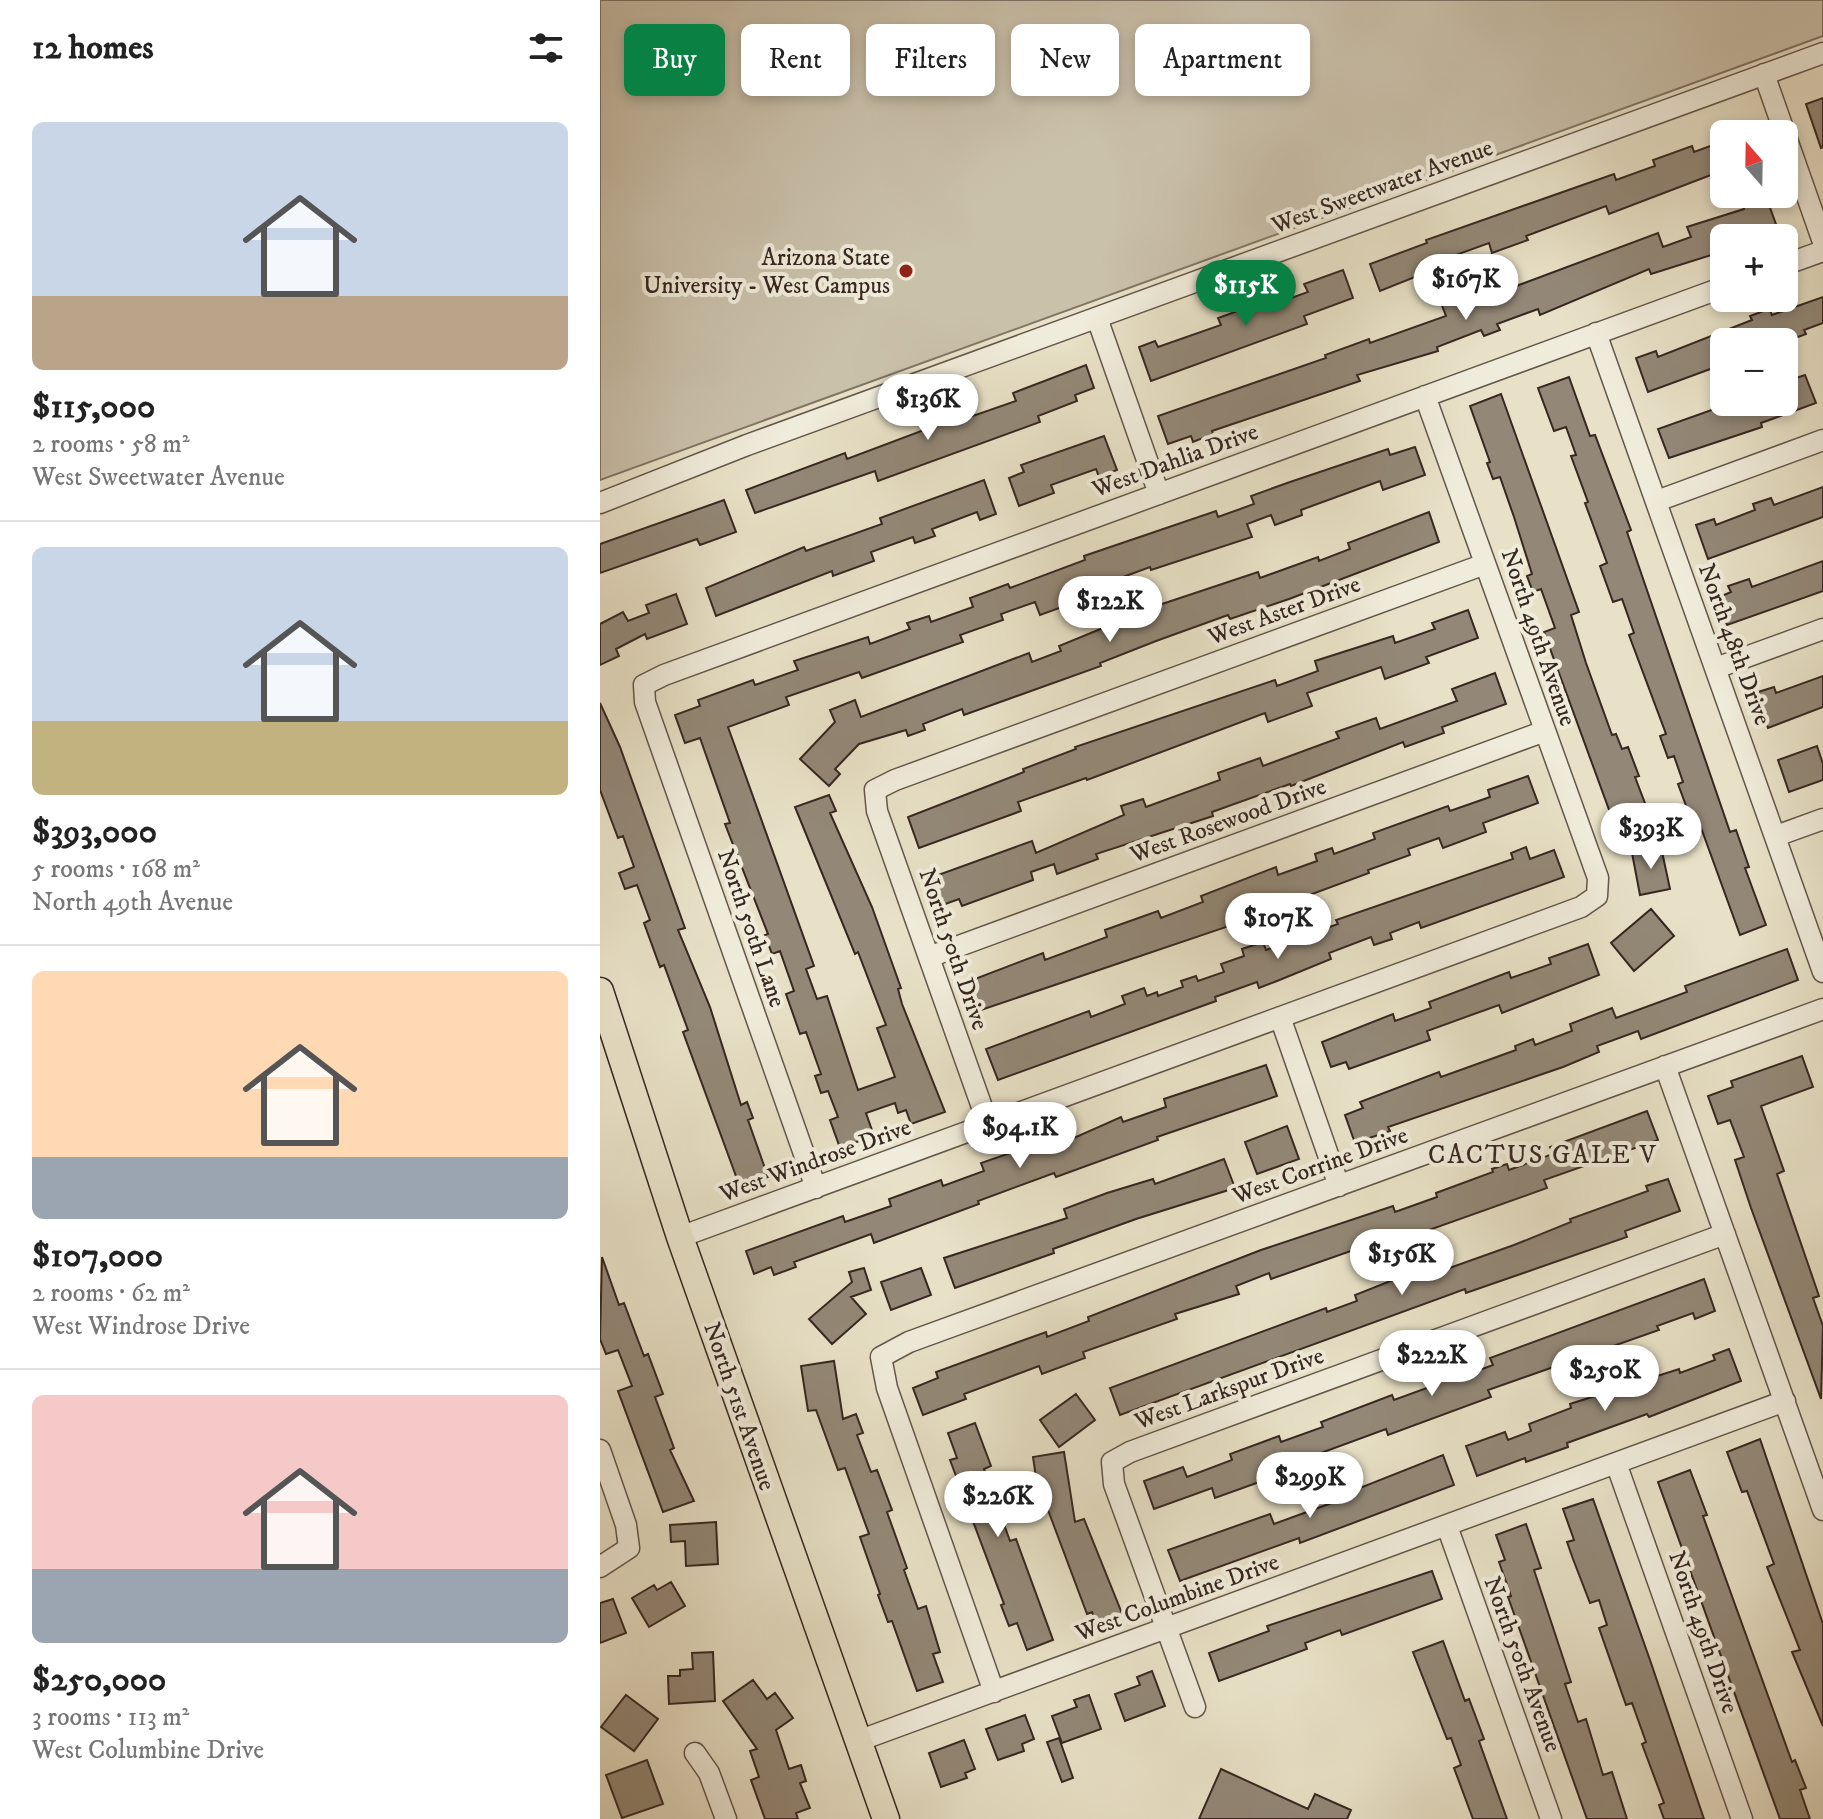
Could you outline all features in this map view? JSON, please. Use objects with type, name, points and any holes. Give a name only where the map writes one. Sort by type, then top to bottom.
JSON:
[{"type":"main road","name":"North 51st Avenue","points":[[600,991],[680,1237],[886,1819]]},
{"type":"street","name":"West Sweetwater Avenue","points":[[600,503],[1823,53]]},
{"type":"street","points":[[1764,74],[1823,242]]},
{"type":"street","points":[[1798,260],[1823,251]]},
{"type":"street","name":"West Dahlia Drive","points":[[644,685],[679,669],[1710,292]]},
{"type":"street","points":[[1097,318],[1159,494]]},
{"type":"street","name":"North 48th Drive","points":[[1596,333],[1823,972]]},
{"type":"street","name":"North 49th Avenue","points":[[1425,396],[1598,878],[1597,896]]},
{"type":"street","points":[[1657,501],[1823,440]]},
{"type":"street","name":"West Aster Drive","points":[[875,790],[895,780],[1485,564]]},
{"type":"street","points":[[1716,668],[1823,629]]},
{"type":"street","name":"North 50th Lane","points":[[644,685],[645,702],[816,1188]]},
{"type":"street","name":"West Rosewood Drive","points":[[929,957],[1545,731]]},
{"type":"street","name":"North 50th Drive","points":[[875,790],[877,811],[988,1124]]},
{"type":"street","points":[[1776,836],[1823,819]]},
{"type":"street","name":"West Windrose Drive","points":[[680,1237],[1581,907],[1597,896]]},
{"type":"street","name":"West Corrine Drive","points":[[994,1692],[887,1388],[881,1357],[909,1342],[1823,1009]]},
{"type":"street","points":[[1280,1017],[1339,1186]]},
{"type":"street","points":[[1665,1066],[1823,1510]]},
{"type":"street","name":"West Larkspur Drive","points":[[1166,1628],[1114,1484],[1112,1462],[1130,1452],[1725,1234]]},
{"type":"street","name":"West Columbine Drive","points":[[858,1741],[1785,1401]]},
{"type":"street","points":[[600,1450],[626,1525],[629,1548],[600,1567]]},
{"type":"street","name":"North 49th Drive","points":[[1616,1463],[1742,1819]]},
{"type":"street","name":"North 50th Avenue","points":[[1447,1526],[1551,1819]]},
{"type":"street","points":[[1166,1628],[1195,1707]]},
{"type":"street","points":[[695,1753],[709,1773],[726,1819]]},
{"type":"shaded area","name":"Arizona State University - West Campus","points":[[600,0],[1823,0],[1823,36],[600,480]]},
{"type":"building","points":[[1823,98],[1823,147],[1821,148],[1806,104]]},
{"type":"building","points":[[1692,146],[1694,152],[1710,146],[1710,175],[1609,214],[1606,206],[1526,236],[1528,240],[1492,253],[1489,243],[1453,256],[1455,261],[1380,291],[1370,264],[1427,243],[1426,240],[1614,174],[1616,180],[1655,166],[1653,160]]},
{"type":"building","points":[[1770,208],[1776,224],[1710,224],[1710,255],[1651,274],[1649,269],[1540,315],[1538,309],[1497,324],[1500,330],[1484,336],[1481,330],[1437,347],[1438,351],[1357,375],[1360,381],[1212,431],[1213,434],[1193,442],[1191,436],[1168,444],[1158,416],[1326,358],[1325,355],[1369,339],[1370,343],[1446,316],[1441,303],[1460,296],[1463,306],[1658,233],[1663,247],[1691,237],[1687,227],[1744,209]]},
{"type":"building","points":[[1343,270],[1353,298],[1304,316],[1307,324],[1151,381],[1139,347],[1155,341],[1158,347],[1221,325],[1218,318],[1270,299],[1272,305],[1308,292],[1304,284]]},
{"type":"building","points":[[1823,297],[1823,323],[1804,330],[1806,334],[1798,337],[1798,328],[1732,328],[1752,320],[1750,316],[1761,312],[1770,312],[1772,315],[1798,312],[1798,306]]},
{"type":"building","points":[[1710,337],[1710,369],[1648,392],[1636,358],[1656,351],[1658,357]]},
{"type":"building","points":[[1086,365],[1094,388],[1075,395],[1077,401],[1038,416],[1040,422],[878,481],[875,471],[755,513],[746,490],[845,453],[847,459],[969,413],[970,417],[1016,401],[1013,393]]},
{"type":"building","points":[[1805,375],[1816,403],[1798,410],[1798,377]]},
{"type":"building","points":[[1569,377],[1590,436],[1595,435],[1631,530],[1627,532],[1730,832],[1736,830],[1749,867],[1745,868],[1766,925],[1740,935],[1700,825],[1694,827],[1678,784],[1683,782],[1674,756],[1668,758],[1660,736],[1666,734],[1629,635],[1634,633],[1622,599],[1613,602],[1600,566],[1607,563],[1585,503],[1588,502],[1571,456],[1576,455],[1566,427],[1554,431],[1538,388]]},
{"type":"building","points":[[1501,394],[1579,612],[1571,615],[1612,735],[1616,734],[1622,749],[1628,747],[1639,776],[1635,777],[1648,811],[1641,813],[1647,827],[1619,837],[1544,632],[1555,628],[1541,589],[1533,592],[1527,576],[1532,574],[1514,517],[1500,477],[1493,479],[1470,406]]},
{"type":"building","points":[[1710,411],[1710,416],[1780,416],[1761,423],[1762,427],[1669,458],[1658,429]]},
{"type":"building","points":[[1104,436],[1117,470],[1099,477],[1096,469],[1051,485],[1054,493],[1019,506],[1009,478],[1024,472],[1021,465]]},
{"type":"building","points":[[1415,447],[1425,475],[1383,490],[1380,481],[1301,510],[1302,515],[1275,525],[1271,515],[1247,524],[1252,537],[1151,570],[1150,567],[1074,595],[1076,602],[1040,615],[1035,602],[1001,614],[1003,620],[960,635],[963,642],[862,678],[859,672],[786,697],[789,705],[728,727],[814,966],[806,969],[817,999],[827,996],[858,1090],[895,1077],[877,1028],[886,1025],[795,807],[829,795],[836,811],[830,813],[872,907],[901,988],[898,989],[902,1004],[945,1112],[911,1124],[906,1110],[898,1113],[895,1103],[866,1113],[874,1136],[840,1148],[830,1120],[838,1117],[828,1091],[821,1093],[815,1076],[821,1074],[806,1032],[800,1034],[786,994],[794,991],[780,951],[772,954],[765,935],[768,934],[725,824],[730,823],[700,738],[685,743],[675,715],[700,706],[698,700],[753,680],[755,685],[798,670],[794,661],[868,637],[870,644],[910,629],[907,623],[929,616],[931,622],[973,607],[970,598],[1008,584],[1010,588],[1085,560],[1084,556],[1216,511],[1218,517],[1254,504],[1251,496],[1388,449],[1390,455]]},
{"type":"building","points":[[984,480],[996,514],[980,520],[977,512],[932,529],[935,536],[915,543],[913,537],[871,552],[874,561],[833,576],[832,571],[716,616],[706,588],[804,547],[806,551],[882,524],[880,518]]},
{"type":"building","points":[[1823,487],[1823,517],[1708,559],[1696,525],[1714,519],[1716,525],[1755,510],[1753,504],[1771,498],[1774,505]]},
{"type":"building","points":[[724,500],[736,532],[700,545],[697,539],[600,573],[600,544]]},
{"type":"building","points":[[1429,512],[1439,542],[1289,599],[1230,619],[1228,615],[1156,641],[1100,663],[1101,666],[964,715],[962,709],[923,724],[925,730],[908,736],[906,730],[859,744],[835,769],[840,774],[829,786],[800,759],[835,722],[830,710],[855,700],[861,717],[1029,653],[1032,662],[1061,651],[1059,646],[1159,605],[1258,572],[1260,578],[1318,557],[1319,561],[1350,549],[1348,543]]},
{"type":"building","points":[[1823,561],[1823,591],[1727,625],[1717,598],[1731,592],[1728,586],[1749,579],[1752,587]]},
{"type":"building","points":[[676,594],[687,624],[647,639],[645,634],[616,649],[619,656],[600,665],[600,624],[623,612],[628,621],[649,613],[646,605]]},
{"type":"building","points":[[1468,610],[1478,638],[1426,657],[1429,663],[1385,679],[1381,667],[1307,693],[1312,706],[1268,722],[1265,713],[1087,780],[1018,802],[1021,811],[919,848],[908,817],[1024,772],[1023,769],[1075,747],[1275,680],[1277,686],[1318,671],[1315,661],[1393,636],[1395,643],[1435,629],[1432,623]]},
{"type":"building","points":[[1495,673],[1506,704],[1442,727],[1444,733],[1405,747],[1403,742],[1291,786],[1212,812],[1213,816],[1096,854],[1098,859],[1057,874],[1054,864],[1031,872],[1033,880],[962,906],[959,899],[937,907],[927,879],[1032,841],[1036,853],[1124,815],[1121,806],[1143,799],[1146,807],[1220,780],[1218,773],[1260,758],[1263,766],[1339,738],[1336,732],[1376,718],[1380,729],[1457,701],[1452,689]]},
{"type":"building","points":[[1823,676],[1823,707],[1768,728],[1755,693],[1774,687],[1776,693]]},
{"type":"building","points":[[600,703],[620,747],[685,928],[678,930],[710,1007],[741,1105],[747,1102],[753,1118],[748,1120],[768,1177],[740,1187],[683,1032],[688,1030],[664,965],[660,967],[644,923],[650,920],[637,885],[625,889],[619,873],[634,867],[623,836],[618,838],[600,790]]},
{"type":"building","points":[[1817,746],[1823,764],[1823,780],[1789,792],[1778,760]]},
{"type":"building","points":[[1528,776],[1538,803],[1483,823],[1486,832],[1443,848],[1439,838],[1408,849],[1410,855],[1368,870],[1369,873],[1269,910],[1267,904],[1232,916],[1235,924],[978,1011],[967,982],[1043,953],[1045,960],[1107,937],[1105,930],[1158,911],[1161,918],[1203,902],[1201,896],[1276,867],[1278,875],[1317,861],[1315,854],[1332,848],[1334,854],[1375,839],[1373,833],[1448,806],[1450,811],[1490,797],[1488,790]]},
{"type":"building","points":[[1526,847],[1530,859],[1554,850],[1564,877],[1421,928],[1419,922],[1390,933],[1392,939],[1374,945],[1371,937],[1329,953],[1331,959],[1259,988],[1257,982],[1215,997],[1216,1001],[998,1080],[986,1049],[1089,1011],[1091,1017],[1125,1004],[1122,996],[1144,988],[1147,996],[1157,992],[1158,996],[1183,987],[1181,981],[1196,976],[1198,981],[1224,972],[1221,964],[1244,956],[1242,949],[1263,942],[1266,950],[1338,924],[1336,920],[1513,859],[1511,853]]},
{"type":"building","points":[[1661,847],[1670,889],[1640,895],[1632,853]]},
{"type":"building","points":[[1651,909],[1674,936],[1634,971],[1611,943]]},
{"type":"building","points":[[1588,944],[1599,975],[1502,1013],[1499,1005],[1427,1031],[1430,1040],[1349,1069],[1346,1062],[1331,1067],[1322,1042],[1393,1014],[1395,1021],[1431,1008],[1429,1002],[1509,972],[1511,978],[1551,964],[1549,958]]},
{"type":"building","points":[[1787,949],[1798,980],[1641,1039],[1638,1031],[1597,1046],[1599,1052],[1563,1067],[1388,1127],[1390,1131],[1355,1143],[1345,1115],[1363,1108],[1360,1102],[1439,1072],[1441,1077],[1516,1050],[1515,1046],[1533,1039],[1535,1045],[1572,1031],[1570,1024],[1612,1008],[1616,1018],[1687,992],[1685,986]]},
{"type":"building","points":[[1802,1056],[1813,1087],[1761,1106],[1784,1171],[1777,1174],[1819,1296],[1813,1298],[1823,1326],[1821,1399],[1735,1160],[1744,1157],[1730,1120],[1718,1124],[1708,1096],[1733,1087],[1731,1081]]},
{"type":"building","points":[[1266,1065],[1277,1096],[1157,1137],[1158,1140],[1056,1177],[1054,1173],[874,1243],[871,1234],[794,1262],[796,1267],[774,1275],[771,1267],[754,1274],[746,1251],[843,1216],[845,1222],[891,1206],[889,1199],[941,1180],[943,1186],[984,1171],[981,1163],[1062,1135],[1065,1142],[1121,1117],[1123,1122],[1166,1107],[1164,1099]]},
{"type":"building","points":[[1647,1111],[1658,1140],[1544,1180],[1547,1188],[1387,1245],[1385,1239],[1271,1279],[1269,1273],[1236,1286],[1239,1294],[1175,1314],[1177,1319],[1083,1352],[1085,1358],[1042,1374],[1039,1366],[964,1394],[966,1399],[923,1415],[913,1388],[938,1378],[936,1372],[1046,1332],[1047,1337],[1089,1321],[1088,1317],[1261,1250],[1393,1206],[1395,1212],[1437,1197],[1436,1193],[1493,1172],[1492,1169],[1507,1164],[1509,1170],[1553,1154],[1550,1147]]},
{"type":"building","points":[[1287,1126],[1299,1159],[1257,1174],[1245,1142]]},
{"type":"building","points":[[1224,1159],[1235,1188],[1136,1219],[1053,1249],[1054,1253],[955,1288],[944,1258],[1067,1218],[1064,1209],[1107,1193],[1153,1179],[1155,1184]]},
{"type":"building","points":[[1668,1179],[1680,1211],[1625,1231],[1627,1237],[1466,1293],[1465,1289],[1120,1415],[1110,1388],[1326,1308],[1327,1312],[1357,1301],[1355,1295],[1441,1261],[1444,1270],[1514,1245],[1571,1222],[1570,1219],[1648,1191],[1646,1186]]},
{"type":"building","points":[[602,1257],[619,1305],[624,1303],[644,1356],[648,1354],[663,1394],[655,1397],[674,1448],[670,1450],[694,1501],[663,1512],[618,1391],[632,1386],[618,1350],[606,1354],[600,1339]]},
{"type":"building","points":[[864,1268],[871,1290],[851,1297],[866,1314],[832,1344],[809,1319],[852,1282],[849,1272]]},
{"type":"building","points":[[921,1268],[931,1295],[891,1310],[881,1282]]},
{"type":"building","points":[[1704,1279],[1715,1311],[1695,1319],[1693,1313],[1657,1326],[1659,1330],[1488,1390],[1491,1397],[1388,1435],[1386,1429],[1318,1454],[1320,1460],[1215,1498],[1212,1488],[1154,1509],[1144,1481],[1183,1467],[1187,1477],[1232,1460],[1230,1454],[1279,1436],[1281,1442],[1323,1427],[1321,1422],[1392,1395],[1394,1400],[1438,1384],[1436,1379],[1454,1372],[1456,1379],[1493,1365],[1490,1358]]},
{"type":"building","points":[[1729,1349],[1741,1381],[1649,1417],[1647,1414],[1567,1443],[1568,1447],[1526,1462],[1525,1458],[1477,1476],[1466,1446],[1505,1432],[1508,1440],[1531,1431],[1529,1424],[1571,1408],[1570,1404],[1679,1369],[1680,1373],[1715,1360],[1713,1355]]},
{"type":"building","points":[[834,1361],[843,1419],[856,1414],[863,1433],[857,1435],[871,1472],[877,1470],[892,1510],[887,1512],[907,1568],[904,1570],[918,1609],[926,1606],[940,1652],[933,1654],[943,1682],[917,1691],[892,1621],[888,1622],[878,1595],[860,1537],[869,1534],[845,1468],[838,1470],[816,1410],[808,1411],[801,1366]]},
{"type":"building","points":[[1076,1394],[1095,1420],[1059,1447],[1040,1420]]},
{"type":"building","points":[[975,1423],[991,1466],[984,1469],[1010,1541],[1016,1539],[1053,1640],[1027,1650],[1017,1623],[1009,1626],[1001,1605],[1004,1604],[950,1460],[957,1458],[948,1433]]},
{"type":"building","points":[[1760,1439],[1823,1624],[1823,1726],[1792,1652],[1800,1650],[1767,1567],[1774,1564],[1747,1491],[1742,1492],[1727,1452]]},
{"type":"building","points":[[1064,1452],[1075,1522],[1084,1519],[1123,1616],[1097,1625],[1092,1612],[1087,1614],[1048,1510],[1041,1511],[1033,1457]]},
{"type":"building","points":[[1443,1455],[1454,1485],[1300,1543],[1299,1538],[1180,1581],[1168,1550],[1270,1514],[1274,1524],[1348,1497],[1347,1493]]},
{"type":"building","points":[[1690,1470],[1707,1515],[1703,1516],[1792,1762],[1795,1760],[1806,1788],[1800,1790],[1810,1819],[1780,1819],[1658,1482]]},
{"type":"building","points":[[1593,1499],[1704,1819],[1664,1819],[1659,1805],[1664,1803],[1642,1744],[1646,1742],[1632,1703],[1626,1705],[1599,1628],[1607,1625],[1599,1600],[1590,1603],[1567,1542],[1574,1540],[1563,1509]]},
{"type":"building","points":[[716,1522],[718,1564],[686,1566],[685,1541],[671,1542],[670,1525]]},
{"type":"building","points":[[1526,1524],[1541,1568],[1534,1570],[1571,1682],[1565,1684],[1578,1722],[1586,1719],[1603,1775],[1612,1772],[1627,1819],[1587,1819],[1508,1597],[1511,1596],[1499,1562],[1505,1560],[1496,1535]]},
{"type":"building","points":[[1432,1571],[1442,1599],[1342,1635],[1340,1630],[1305,1643],[1307,1649],[1219,1681],[1209,1653],[1269,1631],[1267,1626]]},
{"type":"building","points":[[671,1582],[685,1606],[649,1627],[632,1598],[654,1585],[657,1590]]},
{"type":"building","points":[[613,1599],[626,1633],[600,1643],[600,1603]]},
{"type":"building","points":[[1443,1641],[1465,1701],[1469,1699],[1484,1739],[1479,1741],[1507,1819],[1473,1819],[1454,1768],[1461,1765],[1451,1738],[1447,1739],[1413,1652]]},
{"type":"building","points":[[713,1652],[715,1701],[669,1704],[668,1676],[680,1676],[680,1670],[693,1669],[692,1653]]},
{"type":"building","points":[[1152,1671],[1165,1706],[1125,1721],[1115,1694],[1140,1685],[1137,1677]]},
{"type":"building","points":[[753,1680],[767,1699],[775,1693],[793,1718],[776,1730],[789,1769],[801,1765],[806,1781],[800,1783],[810,1808],[796,1813],[798,1819],[765,1819],[751,1780],[759,1777],[750,1751],[757,1749],[723,1701]]},
{"type":"building","points":[[626,1695],[658,1719],[634,1751],[601,1727]]},
{"type":"building","points":[[1089,1695],[1101,1729],[1062,1743],[1052,1716],[1077,1707],[1074,1700]]},
{"type":"building","points":[[1025,1715],[1034,1739],[1022,1744],[1024,1751],[998,1760],[986,1729]]},
{"type":"building","points":[[1059,1738],[1073,1778],[1062,1782],[1047,1742]]},
{"type":"building","points":[[964,1740],[975,1769],[965,1773],[967,1778],[941,1787],[929,1753]]},
{"type":"building","points":[[647,1760],[663,1804],[622,1818],[606,1775]]},
{"type":"building","points":[[1221,1769],[1308,1809],[1315,1794],[1351,1810],[1347,1819],[1199,1819]]},
{"type":"place","name":"Arizona State University - West Campus","points":[[906,271]]},
{"type":"district","name":"CACTUS GALE V","points":[[1543,1154]]}]
